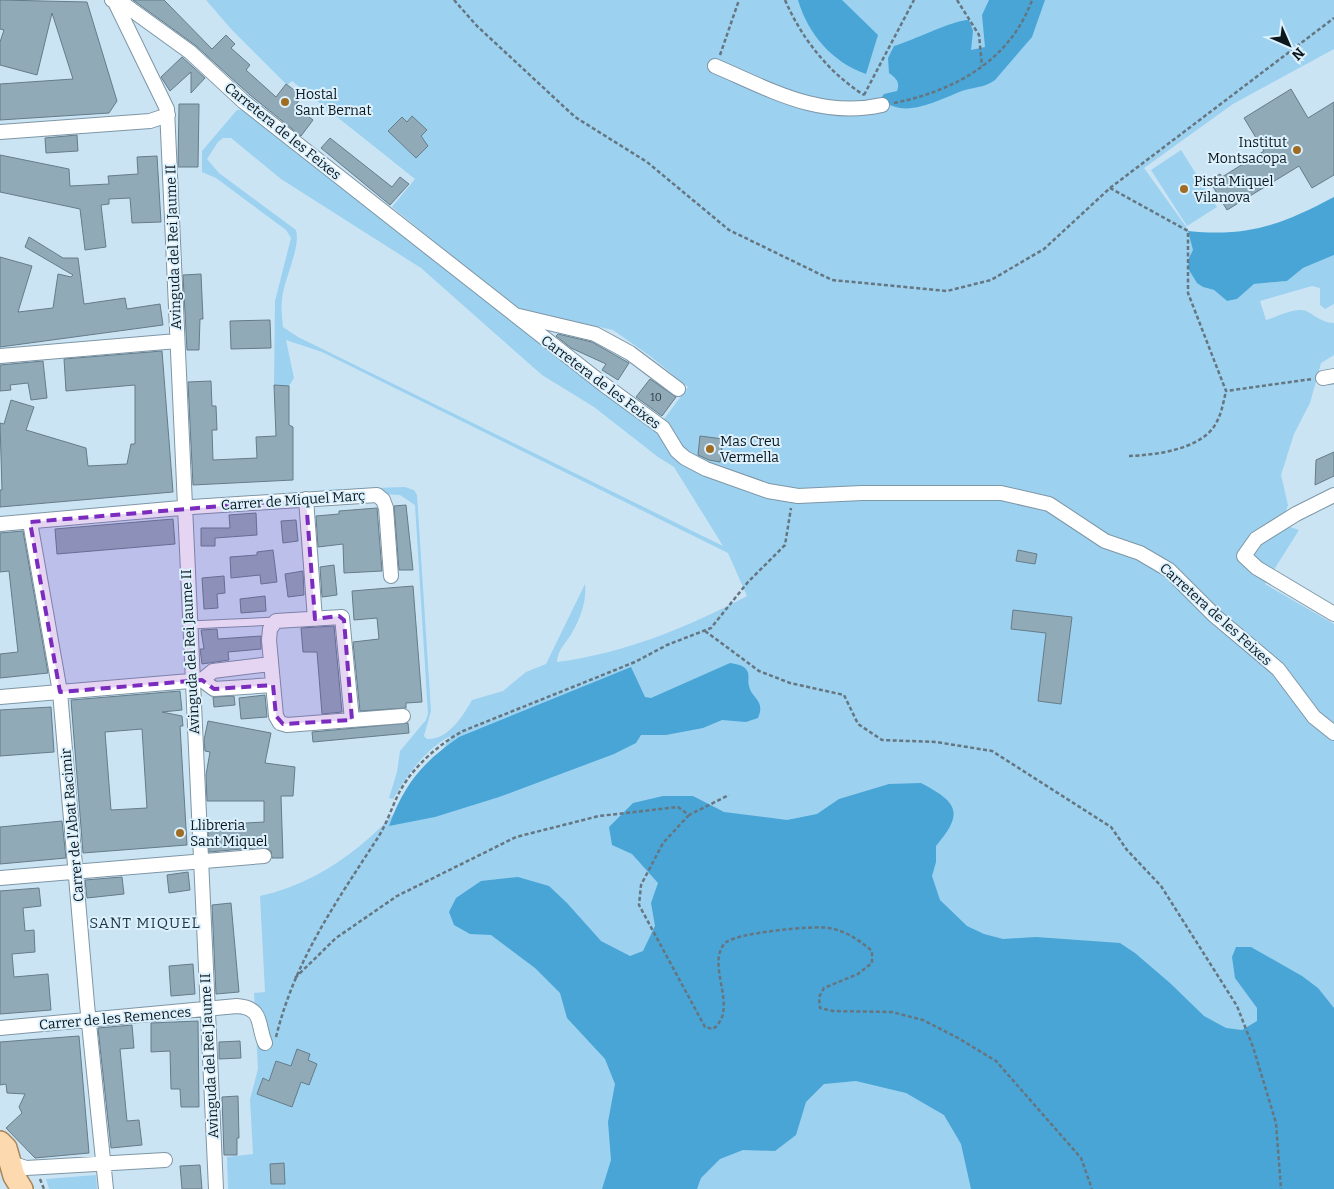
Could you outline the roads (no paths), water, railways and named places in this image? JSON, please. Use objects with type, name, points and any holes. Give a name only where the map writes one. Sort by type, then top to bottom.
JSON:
[{"type":"main road","points":[[0,1180],[8,1170],[6,1152]]},
{"type":"main road","points":[[6,1152],[14,1176],[22,1188]]},
{"type":"street","name":"Avinguda del Rei Jaume II","points":[[113,0],[165,102],[168,114],[189,625],[197,681],[200,860],[216,1189]]},
{"type":"street","name":"Carretera de les Feixes","points":[[113,0],[125,5],[190,52],[244,102],[516,316],[663,428],[677,451],[685,458],[706,469],[784,495],[1001,493],[1048,504],[1105,541],[1140,553],[1169,570],[1215,616],[1278,669],[1310,711],[1334,733]]},
{"type":"street","points":[[715,66],[783,95],[824,108],[840,110],[882,106]]},
{"type":"street","points":[[0,132],[150,121],[168,114]]},
{"type":"street","points":[[516,316],[523,316],[595,334],[630,353],[678,389]]},
{"type":"street","points":[[0,356],[177,341]]},
{"type":"street","name":"Carrer de Miquel Març","points":[[0,524],[184,508],[376,495],[383,500],[386,508],[391,576]]},
{"type":"street","points":[[1334,495],[1296,514],[1256,540],[1244,556],[1257,568],[1334,614]]},
{"type":"street","points":[[306,499],[314,619]]},
{"type":"street","name":"Carrer de l'Abat Racimir","points":[[30,522],[60,692],[106,1189]]},
{"type":"street","points":[[352,720],[344,620],[339,616],[276,621],[272,625],[269,634],[276,716],[280,723],[287,725],[352,720],[403,716]]},
{"type":"street","points":[[0,697],[197,681],[213,671],[271,664]]},
{"type":"street","points":[[197,681],[214,689],[273,685]]},
{"type":"street","points":[[0,878],[264,856]]},
{"type":"street","name":"Carrer de les Remences","points":[[0,1028],[237,1006],[252,1011],[259,1017],[265,1044]]},
{"type":"street","points":[[6,1152],[21,1168],[165,1160]]},
{"type":"street","points":[[22,1188],[25,1176],[44,1168]]},
{"type":"lane","points":[[189,625],[276,621]]},
{"type":"place","name":"Hostal Sant Bernat","points":[[285,102]]},
{"type":"place","name":"Institut Montsacopa","points":[[1297,150]]},
{"type":"place","name":"Pista Miquel Vilanova","points":[[1184,189]]},
{"type":"place","name":"Mas Creu Vermella","points":[[710,449]]},
{"type":"place","name":"Llibreria Sant Miquel","points":[[180,833]]},
{"type":"district","name":"SANT MIQUEL","points":[[145,923]]}]
